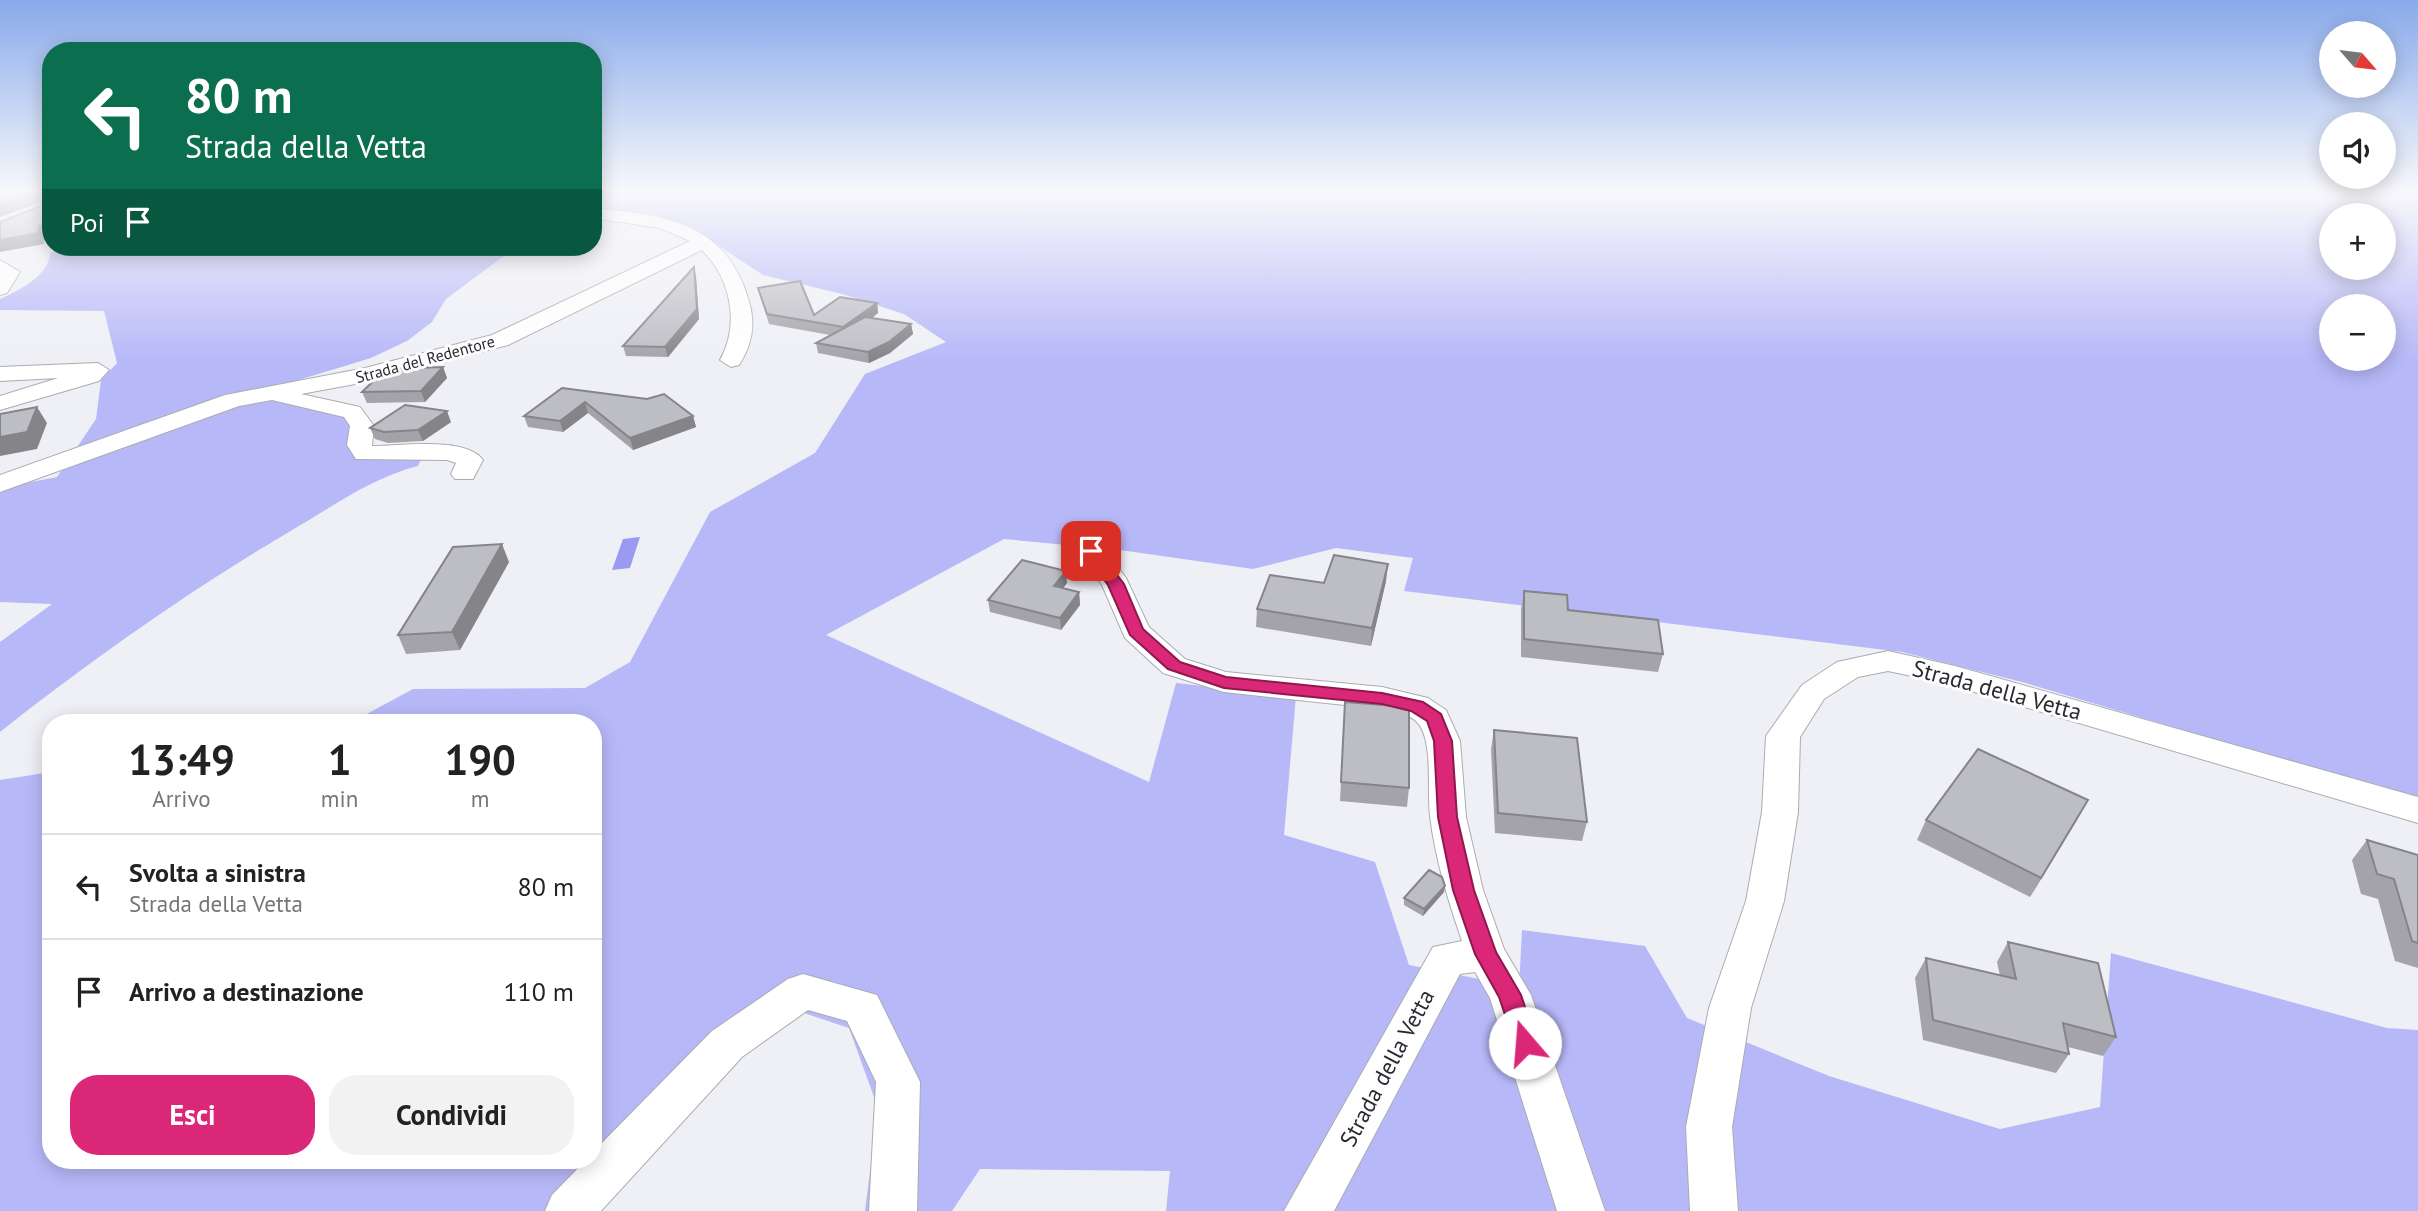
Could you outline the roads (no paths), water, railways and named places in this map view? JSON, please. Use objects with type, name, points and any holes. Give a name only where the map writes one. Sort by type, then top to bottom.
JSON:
[{"type":"street","name":"Strada del Redentore","points":[[0,484],[233,400],[366,375],[500,340],[693,248]]},
{"type":"street","points":[[711,248],[718,251],[731,272],[744,329],[739,347],[731,360]]},
{"type":"street","points":[[0,266],[10,272],[0,289]]},
{"type":"street","points":[[0,374],[98,370],[91,376],[0,403]]},
{"type":"street","name":"Strada del Redentore","points":[[264,393],[352,412],[362,426],[359,445],[365,454],[450,452],[470,460],[464,474]]},
{"type":"street","points":[[1091,551],[1116,584],[1136,631],[1174,666],[1224,682],[1382,698],[1416,706],[1434,718],[1443,741],[1448,817],[1464,890],[1486,954],[1510,995],[1581,1211]]},
{"type":"street","name":"Strada della Vetta","points":[[1714,1211],[1709,1127],[1730,1008],[1765,901],[1780,812],[1783,736],[1813,692],[1848,669],[1888,662],[1944,673],[2418,810]]},
{"type":"street","name":"Strada della Vetta","points":[[1308,1211],[1447,959],[1486,954]]},
{"type":"street","points":[[569,1211],[727,1044],[803,991],[862,1008],[898,1082],[893,1211]]}]
